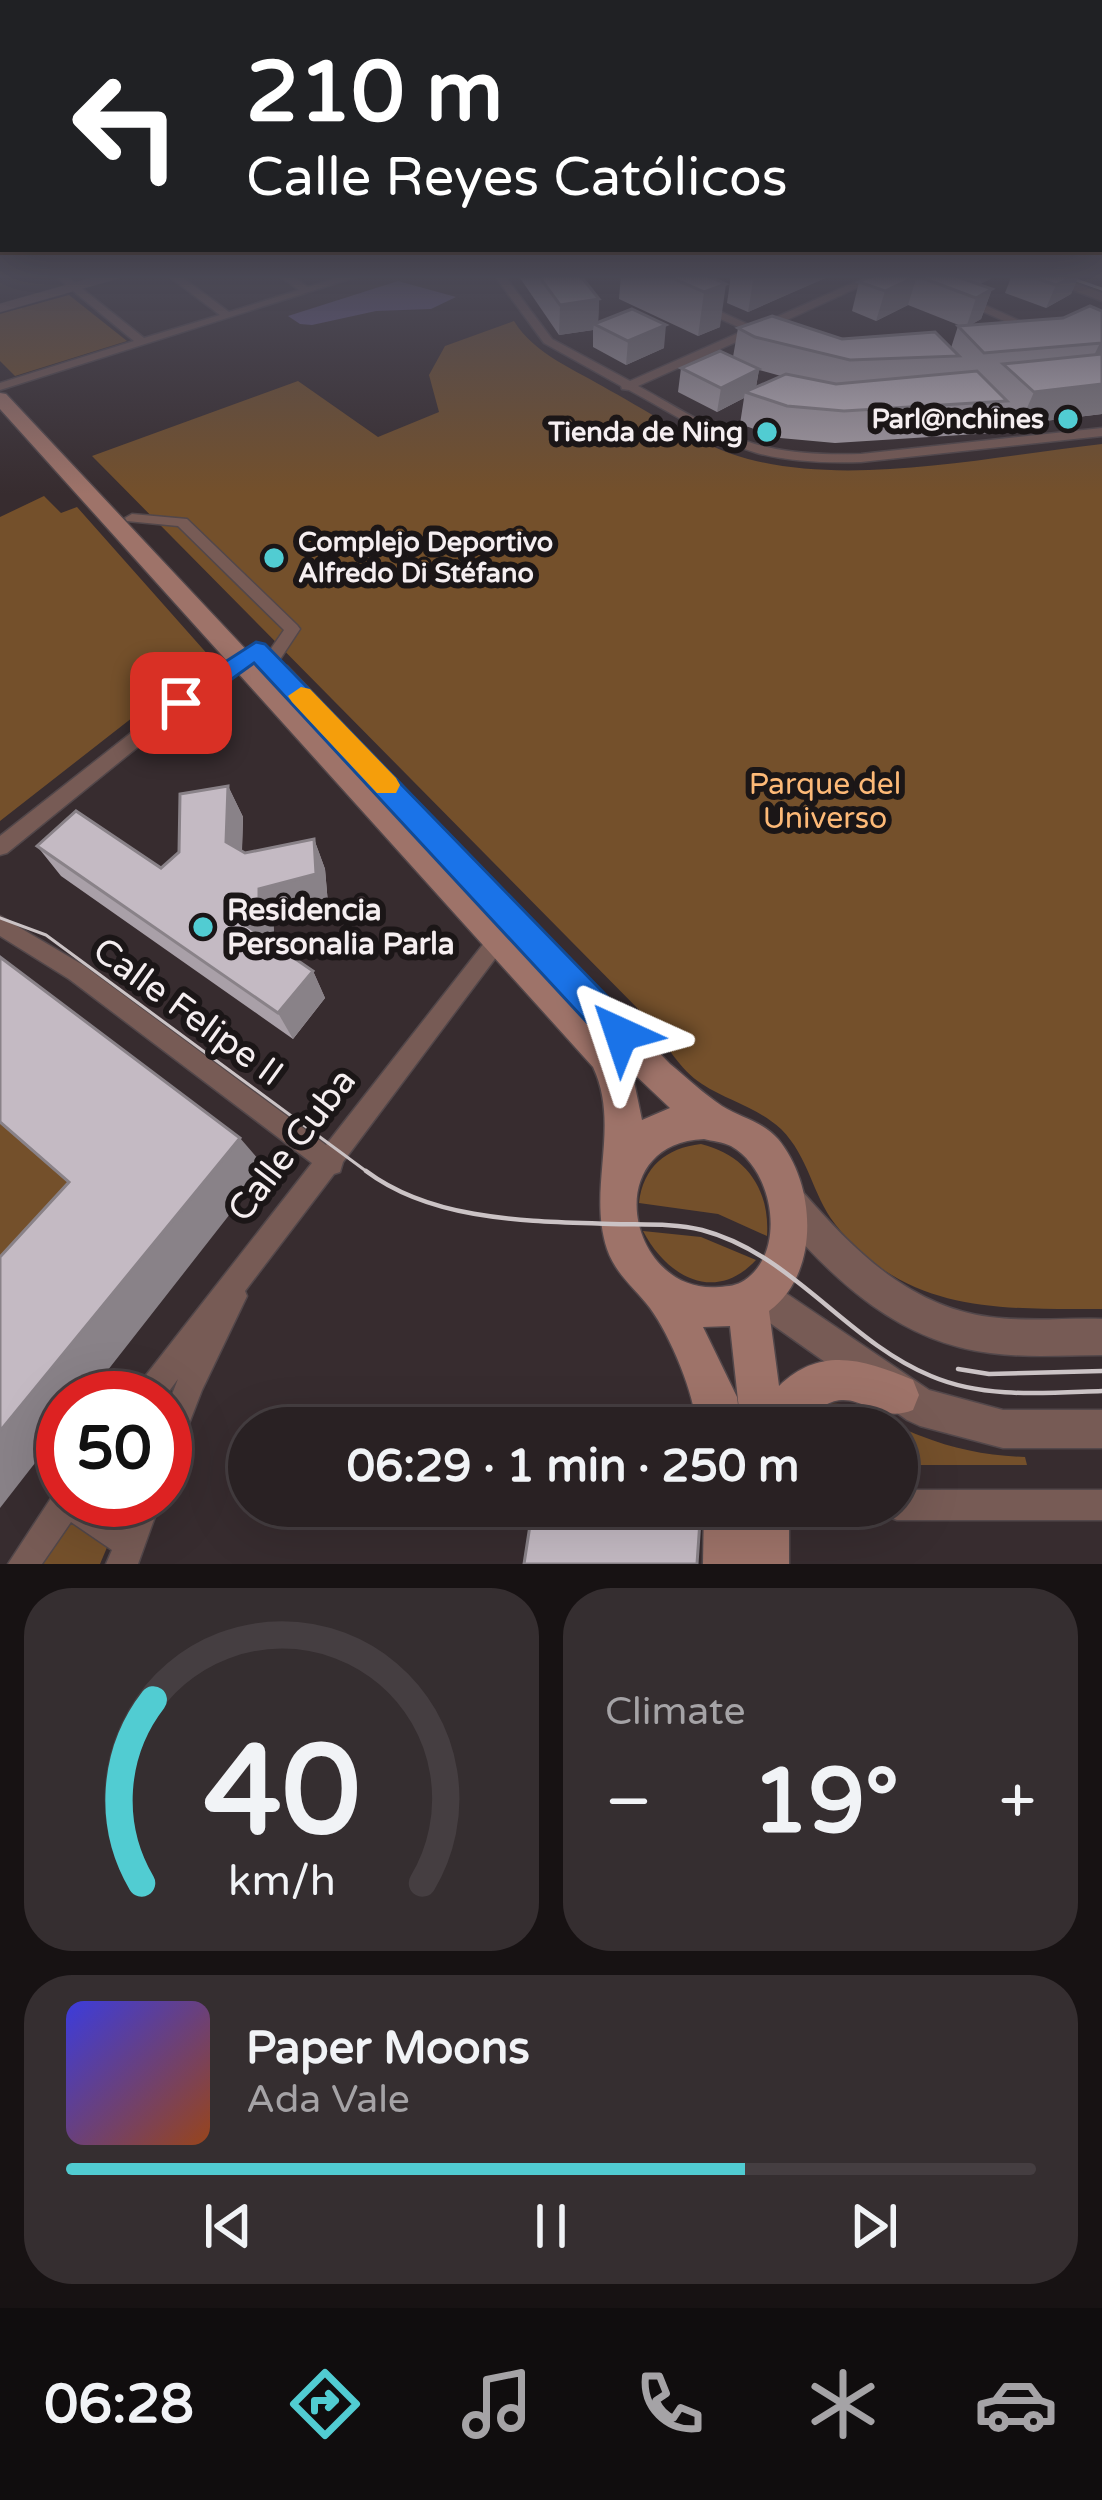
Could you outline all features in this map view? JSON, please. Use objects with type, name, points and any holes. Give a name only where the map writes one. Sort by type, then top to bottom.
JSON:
[{"type":"main road","points":[[2,387],[132,518],[614,1068],[625,1106],[618,1224],[641,1273],[663,1292],[708,1308],[754,1298],[787,1254],[790,1203],[780,1176],[764,1152],[730,1127],[692,1121],[652,1132],[623,1169]]},
{"type":"main road","points":[[2,387],[658,1076],[713,1121]]},
{"type":"main road","points":[[663,1292],[717,1407]]},
{"type":"main road","points":[[754,1298],[766,1407]]},
{"type":"main road","points":[[787,1407],[802,1391],[843,1376],[898,1395]]},
{"type":"main road","points":[[726,1564],[727,1527]]},
{"type":"main road","points":[[766,1527],[766,1564]]},
{"type":"street","points":[[2,387],[127,348]]},
{"type":"street","points":[[561,348],[626,387],[747,446],[826,459],[1102,432]]},
{"type":"street","points":[[626,387],[715,348]]},
{"type":"street","points":[[0,847],[292,629],[182,522],[132,518]]},
{"type":"street","name":"Calle Felipe II","points":[[0,925],[76,972],[331,1163]]},
{"type":"street","name":"Calle Cuba","points":[[167,1371],[499,940]]},
{"type":"street","points":[[790,1203],[850,1270],[892,1300],[936,1322],[988,1335],[1102,1337]]},
{"type":"street","points":[[192,1380],[254,1256]]},
{"type":"street","points":[[754,1298],[898,1395],[976,1425],[1102,1429]]},
{"type":"street","points":[[918,1505],[1102,1505]]},
{"type":"street","points":[[24,1564],[50,1527]]},
{"type":"street","points":[[96,1527],[126,1554]]},
{"type":"green space","points":[[0,348],[105,348],[15,376],[0,361]]},
{"type":"green space","name":"Parque del Universo","points":[[444,348],[540,348],[694,438],[748,459],[789,467],[877,470],[1102,444],[1102,1309],[991,1306],[956,1300],[892,1275],[862,1253],[827,1212],[798,1151],[781,1129],[686,1071],[650,1021],[92,456],[298,381],[378,437],[439,412],[429,375]]},
{"type":"green space","points":[[44,496],[61,513],[77,507],[210,657],[0,821],[0,517]]},
{"type":"green space","points":[[0,1116],[111,1209],[0,1337]]},
{"type":"green space","points":[[701,1144],[731,1156],[752,1176],[764,1203],[767,1236],[718,1214],[639,1203],[645,1179],[658,1162],[677,1150]]},
{"type":"green space","points":[[643,1231],[701,1237],[756,1260],[724,1280],[693,1279],[665,1261]]},
{"type":"green space","points":[[918,1434],[946,1445],[1025,1457],[1027,1465],[918,1465]]},
{"type":"green space","points":[[49,1527],[116,1527],[100,1564],[24,1564]]},
{"type":"building","points":[[800,348],[951,348],[959,356],[850,360]]},
{"type":"building","points":[[979,348],[1043,348],[984,353]]},
{"type":"building","points":[[720,351],[759,369],[721,388],[681,368]]},
{"type":"building","points":[[1102,354],[1102,384],[1034,392],[1003,364]]},
{"type":"building","points":[[977,371],[1007,401],[844,411],[787,406],[745,392],[786,374],[836,384]]},
{"type":"building","name":"Residencia Personalia Parla","points":[[228,786],[226,842],[245,853],[314,839],[316,874],[259,889],[259,906],[246,925],[313,971],[278,1013],[37,846],[76,811],[161,868],[179,852],[180,794]]},
{"type":"building","points":[[0,957],[240,1138],[49,1371],[36,1371],[36,1387],[0,1431],[0,1257],[69,1182],[0,1122]]},
{"type":"building","points":[[530,1527],[700,1527],[697,1564],[524,1564]]},
{"type":"tram line","points":[[0,918],[46,935],[370,1174]]},
{"type":"tram line","points":[[366,1171],[422,1200],[484,1216],[702,1230],[764,1258],[872,1342],[931,1376],[994,1391],[1102,1391]]},
{"type":"tram line","points":[[958,1369],[989,1374],[1102,1371]]},
{"type":"slow traffic","points":[[301,696],[387,785]]},
{"type":"place","name":"Parl@nchines","points":[[1068,419]]},
{"type":"place","name":"Tienda de Ning","points":[[767,432]]},
{"type":"place","name":"Complejo Deportivo Alfredo Di Stéfano","points":[[274,558]]},
{"type":"place","name":"Residencia Personalia Parla","points":[[203,927]]},
{"type":"route","points":[[181,703],[256,650],[621,1034]]}]
